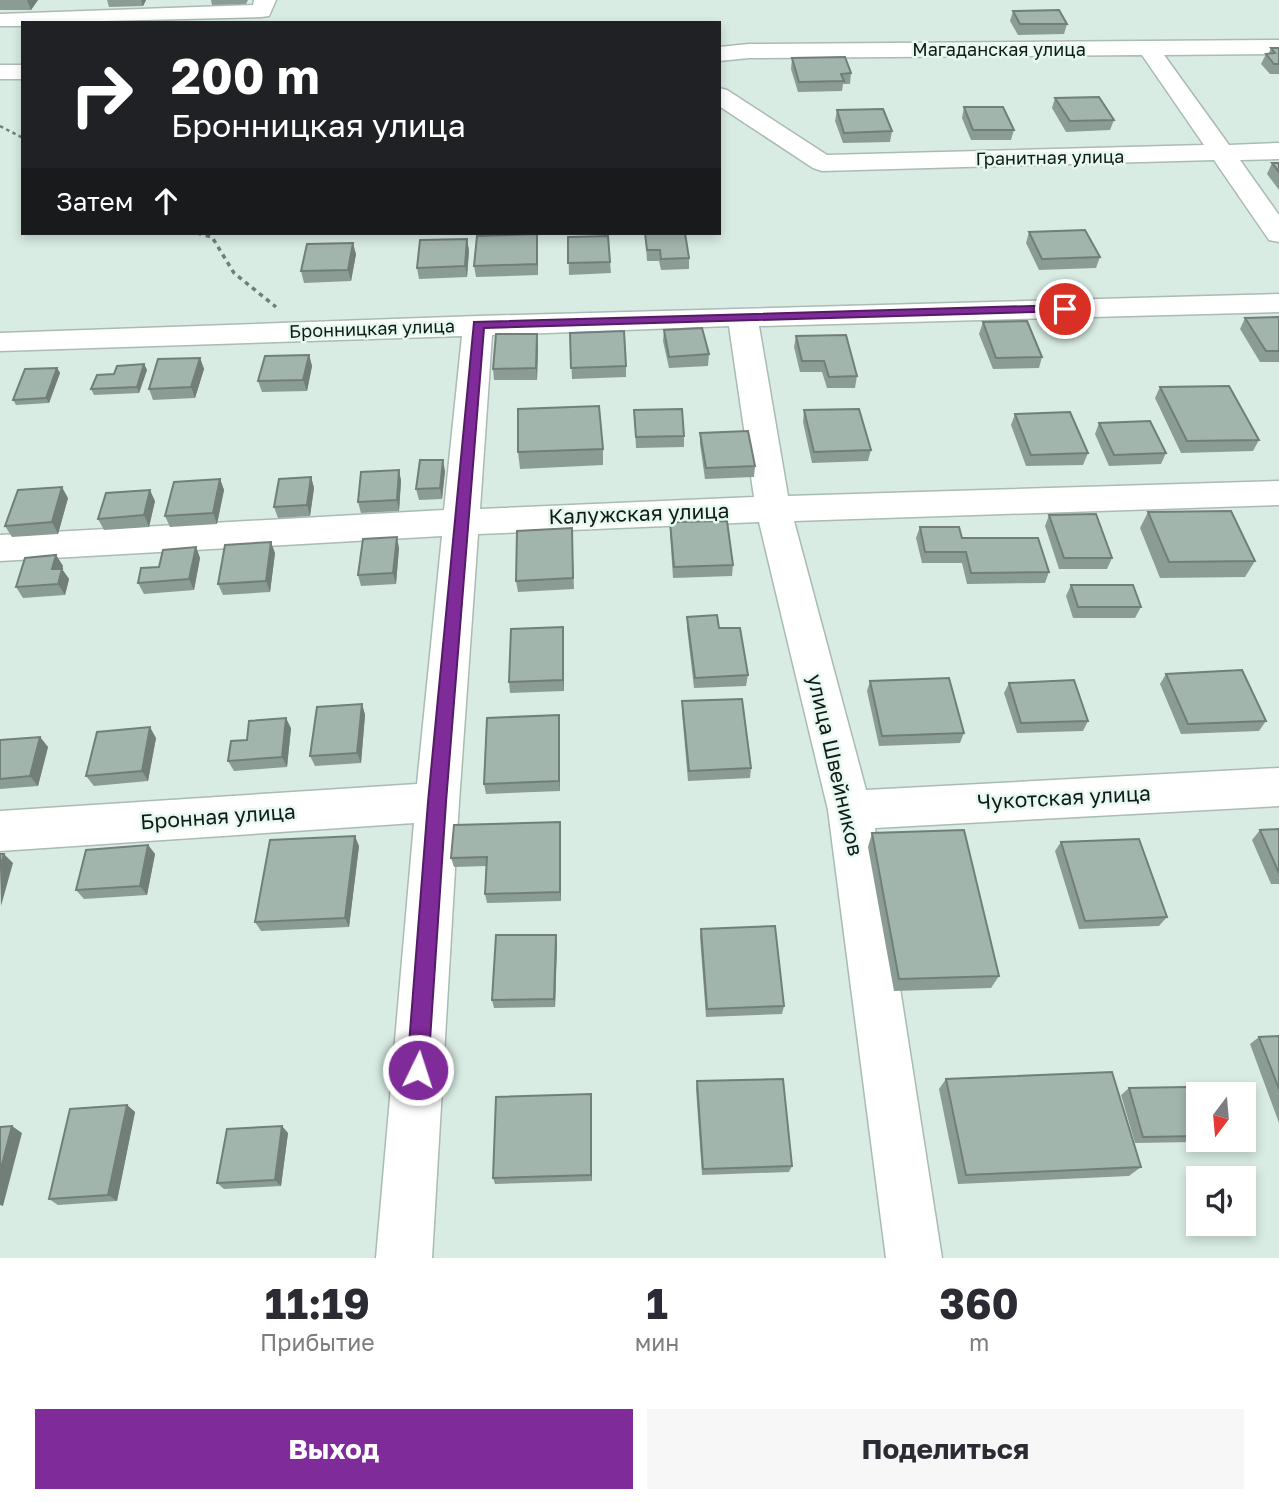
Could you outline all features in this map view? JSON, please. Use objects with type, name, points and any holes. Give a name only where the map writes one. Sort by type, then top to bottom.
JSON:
[{"type":"street","points":[[0,20],[53,9],[168,7],[261,11],[265,0]]},
{"type":"street","name":"Магаданская улица","points":[[721,54],[749,51],[1279,47]]},
{"type":"street","points":[[1149,49],[1279,234]]},
{"type":"street","points":[[0,72],[21,72]]},
{"type":"street","name":"Гранитная улица","points":[[721,96],[821,163],[1279,151]]},
{"type":"street","name":"Бронницкая улица","points":[[0,342],[478,325],[1279,303]]},
{"type":"street","name":"улица Швейников","points":[[743,317],[773,509],[850,810],[914,1258]]},
{"type":"street","points":[[404,1258],[437,802],[478,325]]},
{"type":"street","name":"Калужская улица","points":[[0,548],[463,522],[1279,493]]},
{"type":"street","name":"Чукотская улица","points":[[850,810],[1279,787]]},
{"type":"street","name":"Бронная улица","points":[[0,831],[437,802]]},
{"type":"path","points":[[0,126],[21,137]]},
{"type":"path","points":[[204,235],[212,237],[234,273],[285,313]]},
{"type":"building","points":[[1059,10],[1067,24],[1020,24],[1013,11]]},
{"type":"building","points":[[1271,48],[1279,48],[1279,64],[1274,64],[1266,54],[1275,53]]},
{"type":"building","points":[[845,57],[851,73],[841,74],[844,81],[799,82],[792,58]]},
{"type":"building","points":[[1099,97],[1114,120],[1070,121],[1055,98]]},
{"type":"building","points":[[964,107],[1003,107],[1014,130],[973,130]]},
{"type":"building","points":[[883,109],[892,131],[844,133],[837,110]]},
{"type":"building","points":[[1272,163],[1279,163],[1279,172]]},
{"type":"building","points":[[1085,230],[1100,257],[1042,259],[1029,232]]},
{"type":"building","points":[[537,235],[537,264],[474,266],[477,236]]},
{"type":"building","points":[[645,235],[685,235],[689,258],[661,259],[660,250],[647,250]]},
{"type":"building","points":[[608,236],[610,262],[568,263],[568,237]]},
{"type":"building","points":[[467,239],[465,266],[417,268],[420,240]]},
{"type":"building","points":[[353,243],[348,270],[301,271],[307,244]]},
{"type":"building","points":[[1279,317],[1279,351],[1266,351],[1245,318]]},
{"type":"building","points":[[1027,321],[1042,357],[996,358],[983,322]]},
{"type":"building","points":[[702,328],[709,354],[669,357],[664,330]]},
{"type":"building","points":[[624,331],[626,366],[571,368],[570,333]]},
{"type":"building","points":[[496,334],[537,334],[536,368],[493,369]]},
{"type":"building","points":[[846,335],[857,376],[829,377],[824,361],[802,361],[796,336]]},
{"type":"building","points":[[309,355],[303,380],[258,381],[265,356]]},
{"type":"building","points":[[200,358],[191,387],[149,389],[158,359]]},
{"type":"building","points":[[144,364],[137,387],[91,389],[97,375],[114,374],[117,366]]},
{"type":"building","points":[[57,368],[46,398],[13,400],[25,369]]},
{"type":"building","points":[[1229,386],[1259,440],[1187,441],[1160,387]]},
{"type":"building","points":[[599,406],[603,449],[518,452],[518,409]]},
{"type":"building","points":[[682,409],[684,436],[636,437],[634,410]]},
{"type":"building","points":[[859,409],[871,450],[814,452],[804,410]]},
{"type":"building","points":[[1070,412],[1088,453],[1031,455],[1015,414]]},
{"type":"building","points":[[1150,421],[1166,453],[1114,455],[1099,423]]},
{"type":"building","points":[[748,431],[755,466],[706,468],[700,433]]},
{"type":"building","points":[[420,460],[443,460],[440,488],[416,489]]},
{"type":"building","points":[[399,470],[397,500],[358,502],[361,472]]},
{"type":"building","points":[[311,477],[307,505],[274,507],[279,479]]},
{"type":"building","points":[[220,479],[213,513],[165,516],[174,482]]},
{"type":"building","points":[[62,487],[52,522],[5,526],[18,490]]},
{"type":"building","points":[[150,490],[144,515],[98,519],[106,493]]},
{"type":"building","points":[[1231,511],[1255,561],[1169,562],[1148,512]]},
{"type":"building","points":[[1096,514],[1112,558],[1064,558],[1049,515]]},
{"type":"building","points":[[727,521],[733,565],[674,567],[670,522]]},
{"type":"building","points":[[920,527],[959,527],[962,538],[1038,538],[1049,572],[971,573],[966,552],[925,552]]},
{"type":"building","points":[[572,528],[573,578],[516,581],[517,531]]},
{"type":"building","points":[[397,537],[393,573],[358,575],[363,539]]},
{"type":"building","points":[[271,542],[266,581],[218,584],[225,545]]},
{"type":"building","points":[[196,547],[189,579],[138,583],[141,568],[159,567],[163,550]]},
{"type":"building","points":[[56,555],[52,569],[62,569],[58,584],[16,587],[25,558]]},
{"type":"building","points":[[1071,585],[1133,585],[1141,607],[1078,607]]},
{"type":"building","points":[[717,615],[719,628],[740,628],[748,675],[695,678],[687,617]]},
{"type":"building","points":[[563,627],[563,680],[509,682],[511,629]]},
{"type":"building","points":[[1242,670],[1266,721],[1188,724],[1166,674]]},
{"type":"building","points":[[949,678],[964,733],[882,736],[870,681]]},
{"type":"building","points":[[1074,680],[1088,721],[1021,723],[1009,683]]},
{"type":"building","points":[[742,699],[751,768],[689,771],[682,701]]},
{"type":"building","points":[[362,704],[357,753],[310,756],[317,707]]},
{"type":"building","points":[[559,715],[559,781],[484,784],[487,718]]},
{"type":"building","points":[[286,718],[282,757],[228,761],[231,741],[247,740],[249,721]]},
{"type":"building","points":[[150,727],[142,771],[86,776],[97,732]]},
{"type":"building","points":[[40,737],[30,776],[0,779],[0,740]]},
{"type":"building","points":[[560,822],[560,892],[485,894],[487,857],[451,858],[454,825]]},
{"type":"building","points":[[1279,829],[1279,873],[1260,830]]},
{"type":"building","points":[[964,830],[999,976],[899,979],[872,833]]},
{"type":"building","points":[[355,836],[345,918],[255,922],[270,840]]},
{"type":"building","points":[[1139,839],[1167,917],[1085,921],[1061,842]]},
{"type":"building","points":[[148,845],[140,886],[76,890],[86,850]]},
{"type":"building","points":[[775,926],[784,1006],[707,1009],[701,929]]},
{"type":"building","points":[[496,935],[556,935],[554,999],[492,1000]]},
{"type":"building","points":[[1279,1036],[1279,1089],[1259,1037]]},
{"type":"building","points":[[1112,1072],[1141,1167],[966,1175],[946,1079]]},
{"type":"building","points":[[783,1079],[792,1166],[703,1169],[697,1081]]},
{"type":"building","points":[[1186,1087],[1186,1136],[1143,1137],[1129,1088]]},
{"type":"building","points":[[591,1094],[591,1175],[493,1178],[496,1097]]},
{"type":"building","points":[[127,1105],[108,1195],[49,1199],[70,1109]]},
{"type":"building","points":[[12,1126],[0,1172],[0,1127]]},
{"type":"building","points":[[282,1126],[275,1180],[217,1183],[227,1129]]},
{"type":"route","points":[[418,1070],[437,802],[478,325],[1065,309]]}]
